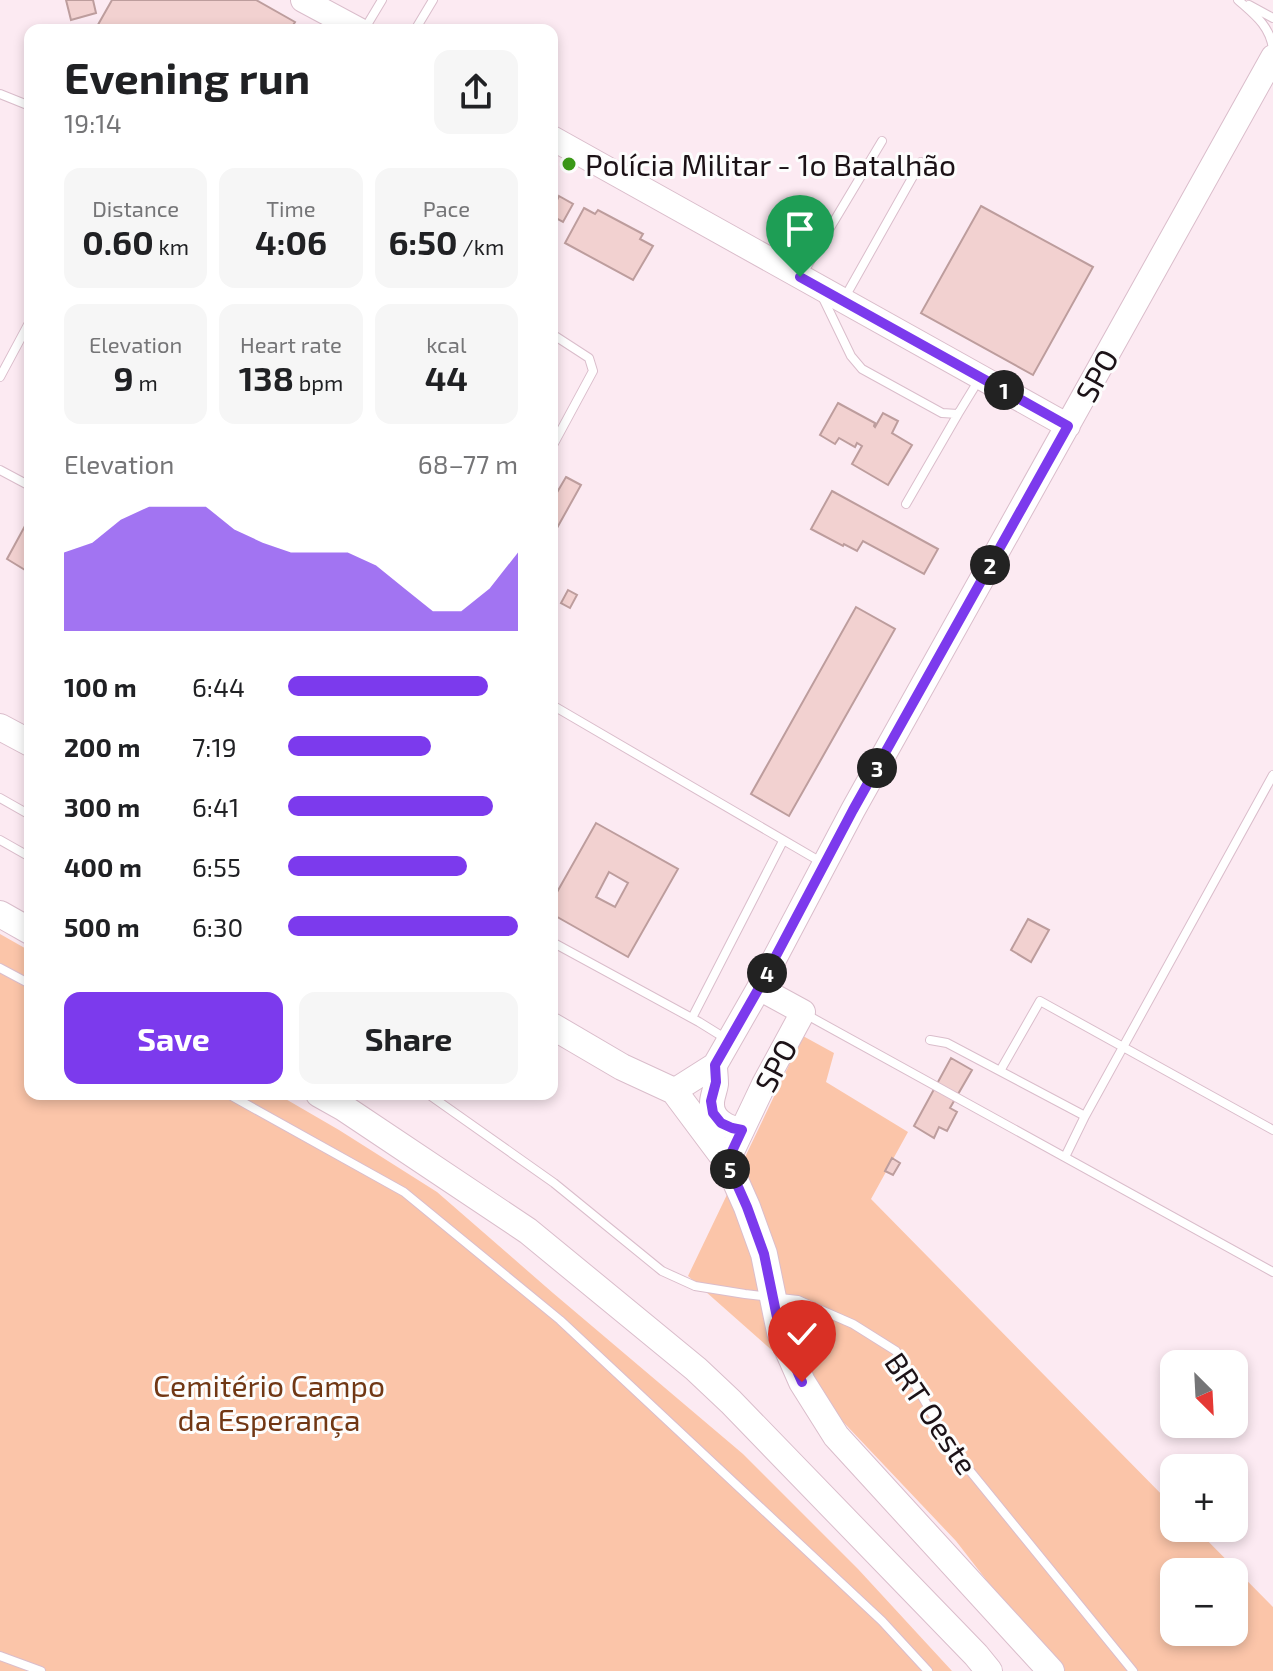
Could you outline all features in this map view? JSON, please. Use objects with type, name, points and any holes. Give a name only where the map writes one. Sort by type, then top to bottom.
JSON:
[{"type":"main road","points":[[0,727],[24,740]]},
{"type":"main road","points":[[0,914],[24,928]]},
{"type":"main road","points":[[558,1030],[622,1067],[674,1091],[727,1162],[764,1254],[780,1332],[802,1382],[836,1436],[1051,1671]]},
{"type":"main road","points":[[330,1100],[528,1231],[696,1369],[987,1666]]},
{"type":"street","points":[[303,0],[350,24]]},
{"type":"street","name":"SPO","points":[[674,1091],[715,1065],[853,810],[1273,57]]},
{"type":"street","points":[[558,141],[1068,426]]},
{"type":"street","name":"SPO","points":[[727,1162],[803,1012],[759,988]]},
{"type":"street","points":[[715,1065],[716,1082],[711,1101],[713,1113],[721,1123],[742,1130]]},
{"type":"lane","points":[[366,24],[382,0]]},
{"type":"lane","points":[[419,24],[433,0]]},
{"type":"lane","points":[[1239,0],[1273,18]]},
{"type":"lane","points":[[1239,0],[1263,23],[1270,34],[1273,49]]},
{"type":"lane","points":[[0,94],[24,104]]},
{"type":"lane","points":[[882,141],[809,282],[851,356],[862,369],[942,413],[958,414]]},
{"type":"lane","points":[[843,301],[921,162]]},
{"type":"lane","points":[[0,377],[24,332]]},
{"type":"lane","points":[[558,338],[589,358],[593,371],[558,436]]},
{"type":"lane","points":[[906,504],[981,377]]},
{"type":"lane","points":[[0,470],[24,483]]},
{"type":"lane","points":[[558,709],[825,864]]},
{"type":"lane","points":[[1065,1157],[1273,775]]},
{"type":"lane","points":[[0,798],[24,812]]},
{"type":"lane","points":[[0,840],[24,854]]},
{"type":"lane","points":[[692,1018],[783,841]]},
{"type":"lane","points":[[558,945],[728,1040]]},
{"type":"lane","points":[[0,968],[24,981]]},
{"type":"lane","points":[[1000,1071],[1040,1001],[1273,1130]]},
{"type":"lane","points":[[803,1012],[1273,1272]]},
{"type":"lane","points":[[930,1040],[947,1043],[1085,1116]]},
{"type":"lane","points":[[239,1100],[404,1192],[560,1320],[882,1621],[928,1671]]},
{"type":"lane","name":"BRT Oeste","points":[[436,1100],[554,1183],[662,1271],[695,1286],[798,1300],[853,1324],[896,1351],[953,1450],[1133,1671]]},
{"type":"lane","points":[[0,1656],[41,1671]]},
{"type":"green space","name":"Cemitério Campo da Esperança","points":[[0,934],[24,948],[24,1100],[287,1100],[339,1130],[437,1192],[743,1454],[858,1569],[952,1671],[0,1671]]},
{"type":"green space","points":[[803,1036],[834,1053],[826,1082],[908,1132],[871,1199],[1160,1493],[1160,1542],[1209,1542],[1225,1558],[1160,1558],[1160,1646],[1248,1646],[1248,1582],[1273,1607],[1273,1671],[1057,1671],[956,1541],[793,1369],[688,1276]]},
{"type":"building","points":[[66,0],[93,0],[96,13],[71,20]]},
{"type":"building","points":[[112,0],[256,0],[295,22],[294,24],[98,24]]},
{"type":"building","points":[[558,198],[573,204],[563,222],[558,219]]},
{"type":"building","points":[[981,206],[1093,267],[1033,375],[921,313]]},
{"type":"building","points":[[584,208],[595,214],[598,210],[643,234],[640,239],[653,246],[633,280],[565,243]]},
{"type":"building","points":[[838,403],[875,423],[875,427],[883,413],[898,421],[892,433],[912,445],[888,485],[852,464],[862,446],[857,443],[855,447],[839,438],[835,444],[820,435]]},
{"type":"building","points":[[566,477],[581,485],[558,526],[558,491]]},
{"type":"building","points":[[832,491],[938,549],[924,574],[863,541],[857,551],[811,529]]},
{"type":"building","points":[[24,528],[24,569],[7,559]]},
{"type":"building","points":[[568,590],[577,595],[570,608],[561,603]]},
{"type":"building","points":[[856,607],[895,629],[789,816],[751,794]]},
{"type":"building","points":[[596,823],[678,869],[628,957],[558,917],[558,890]],"holes":[[[609,872],[628,883],[615,907],[596,897]]]},
{"type":"building","points":[[1028,919],[1049,930],[1031,962],[1011,950]]},
{"type":"building","points":[[951,1058],[972,1070],[950,1108],[957,1112],[947,1131],[939,1127],[934,1138],[914,1126]]},
{"type":"building","points":[[892,1158],[900,1163],[893,1175],[885,1171]]},
{"type":"place","name":"Polícia Militar - 1o Batalhão","points":[[569,164]]},
{"type":"route","points":[[800,277],[1068,426],[853,810],[715,1065],[716,1082],[711,1101],[713,1113],[721,1123],[742,1130],[727,1162],[764,1254],[780,1332],[802,1382]]}]
